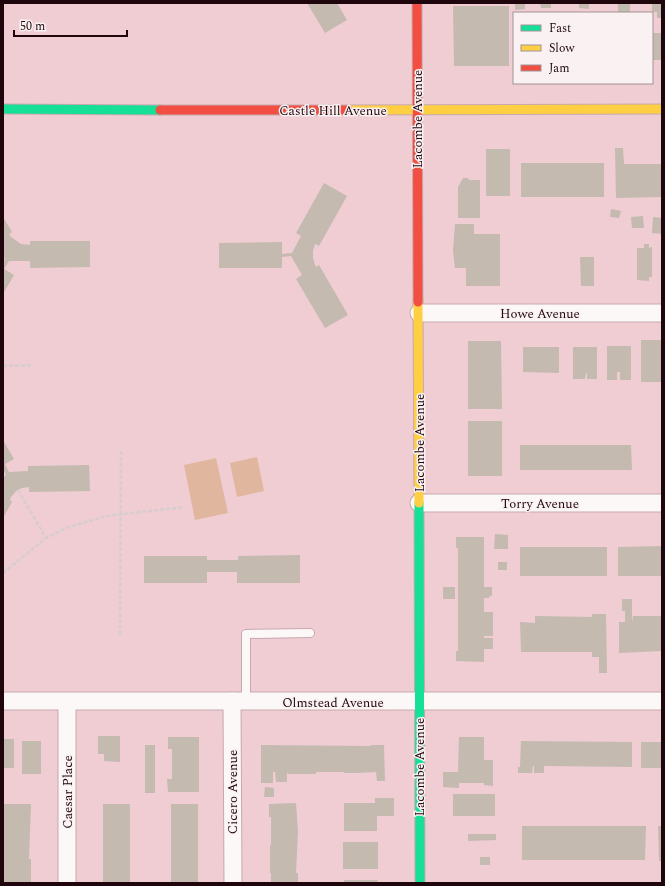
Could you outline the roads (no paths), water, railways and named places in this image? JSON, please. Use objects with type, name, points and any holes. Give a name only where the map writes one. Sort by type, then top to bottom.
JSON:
[{"type":"main road","name":"Lacombe Avenue","points":[[417,3],[419,312],[418,702],[420,883]]},
{"type":"main road","name":"Castle Hill Avenue","points":[[3,109],[662,109]]},
{"type":"street","name":"Howe Avenue","points":[[419,312],[662,313]]},
{"type":"street","name":"Torry Avenue","points":[[419,504],[662,503]]},
{"type":"street","name":"Olmstead Avenue","points":[[3,701],[662,701]]},
{"type":"street","name":"Cicero Avenue","points":[[233,883],[239,701]]},
{"type":"street","name":"Caesar Place","points":[[67,702],[67,883]]},
{"type":"lane","points":[[239,701],[246,634],[310,633]]}]
